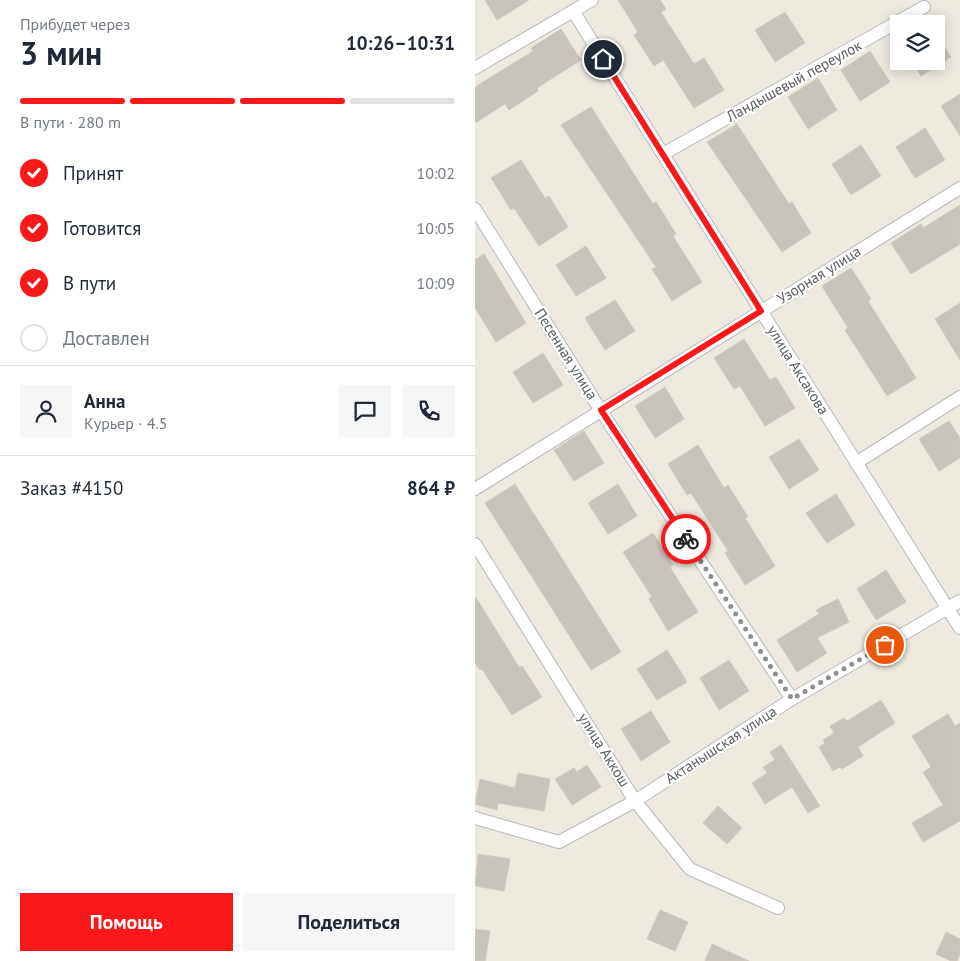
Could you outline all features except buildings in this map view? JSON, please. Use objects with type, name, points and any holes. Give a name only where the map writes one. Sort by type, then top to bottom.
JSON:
[{"type":"street","points":[[475,68],[592,0]]},
{"type":"street","name":"Ландышевый переулок","points":[[663,154],[924,7]]},
{"type":"street","name":"улица Аксакова","points":[[573,11],[960,628]]},
{"type":"street","name":"Узорная улица","points":[[475,489],[960,188]]},
{"type":"street","name":"Песенная улица","points":[[475,208],[601,410],[792,699]]},
{"type":"street","points":[[856,463],[960,397]]},
{"type":"street","name":"улица Аккош","points":[[475,544],[635,801],[691,869],[778,908]]},
{"type":"street","name":"Актанышская улица","points":[[475,818],[559,842],[635,801],[792,699],[960,601]]},
{"type":"way so far","points":[[686,539],[792,699],[885,645]]},
{"type":"route","points":[[603,59],[761,311],[601,410],[686,539]]}]
